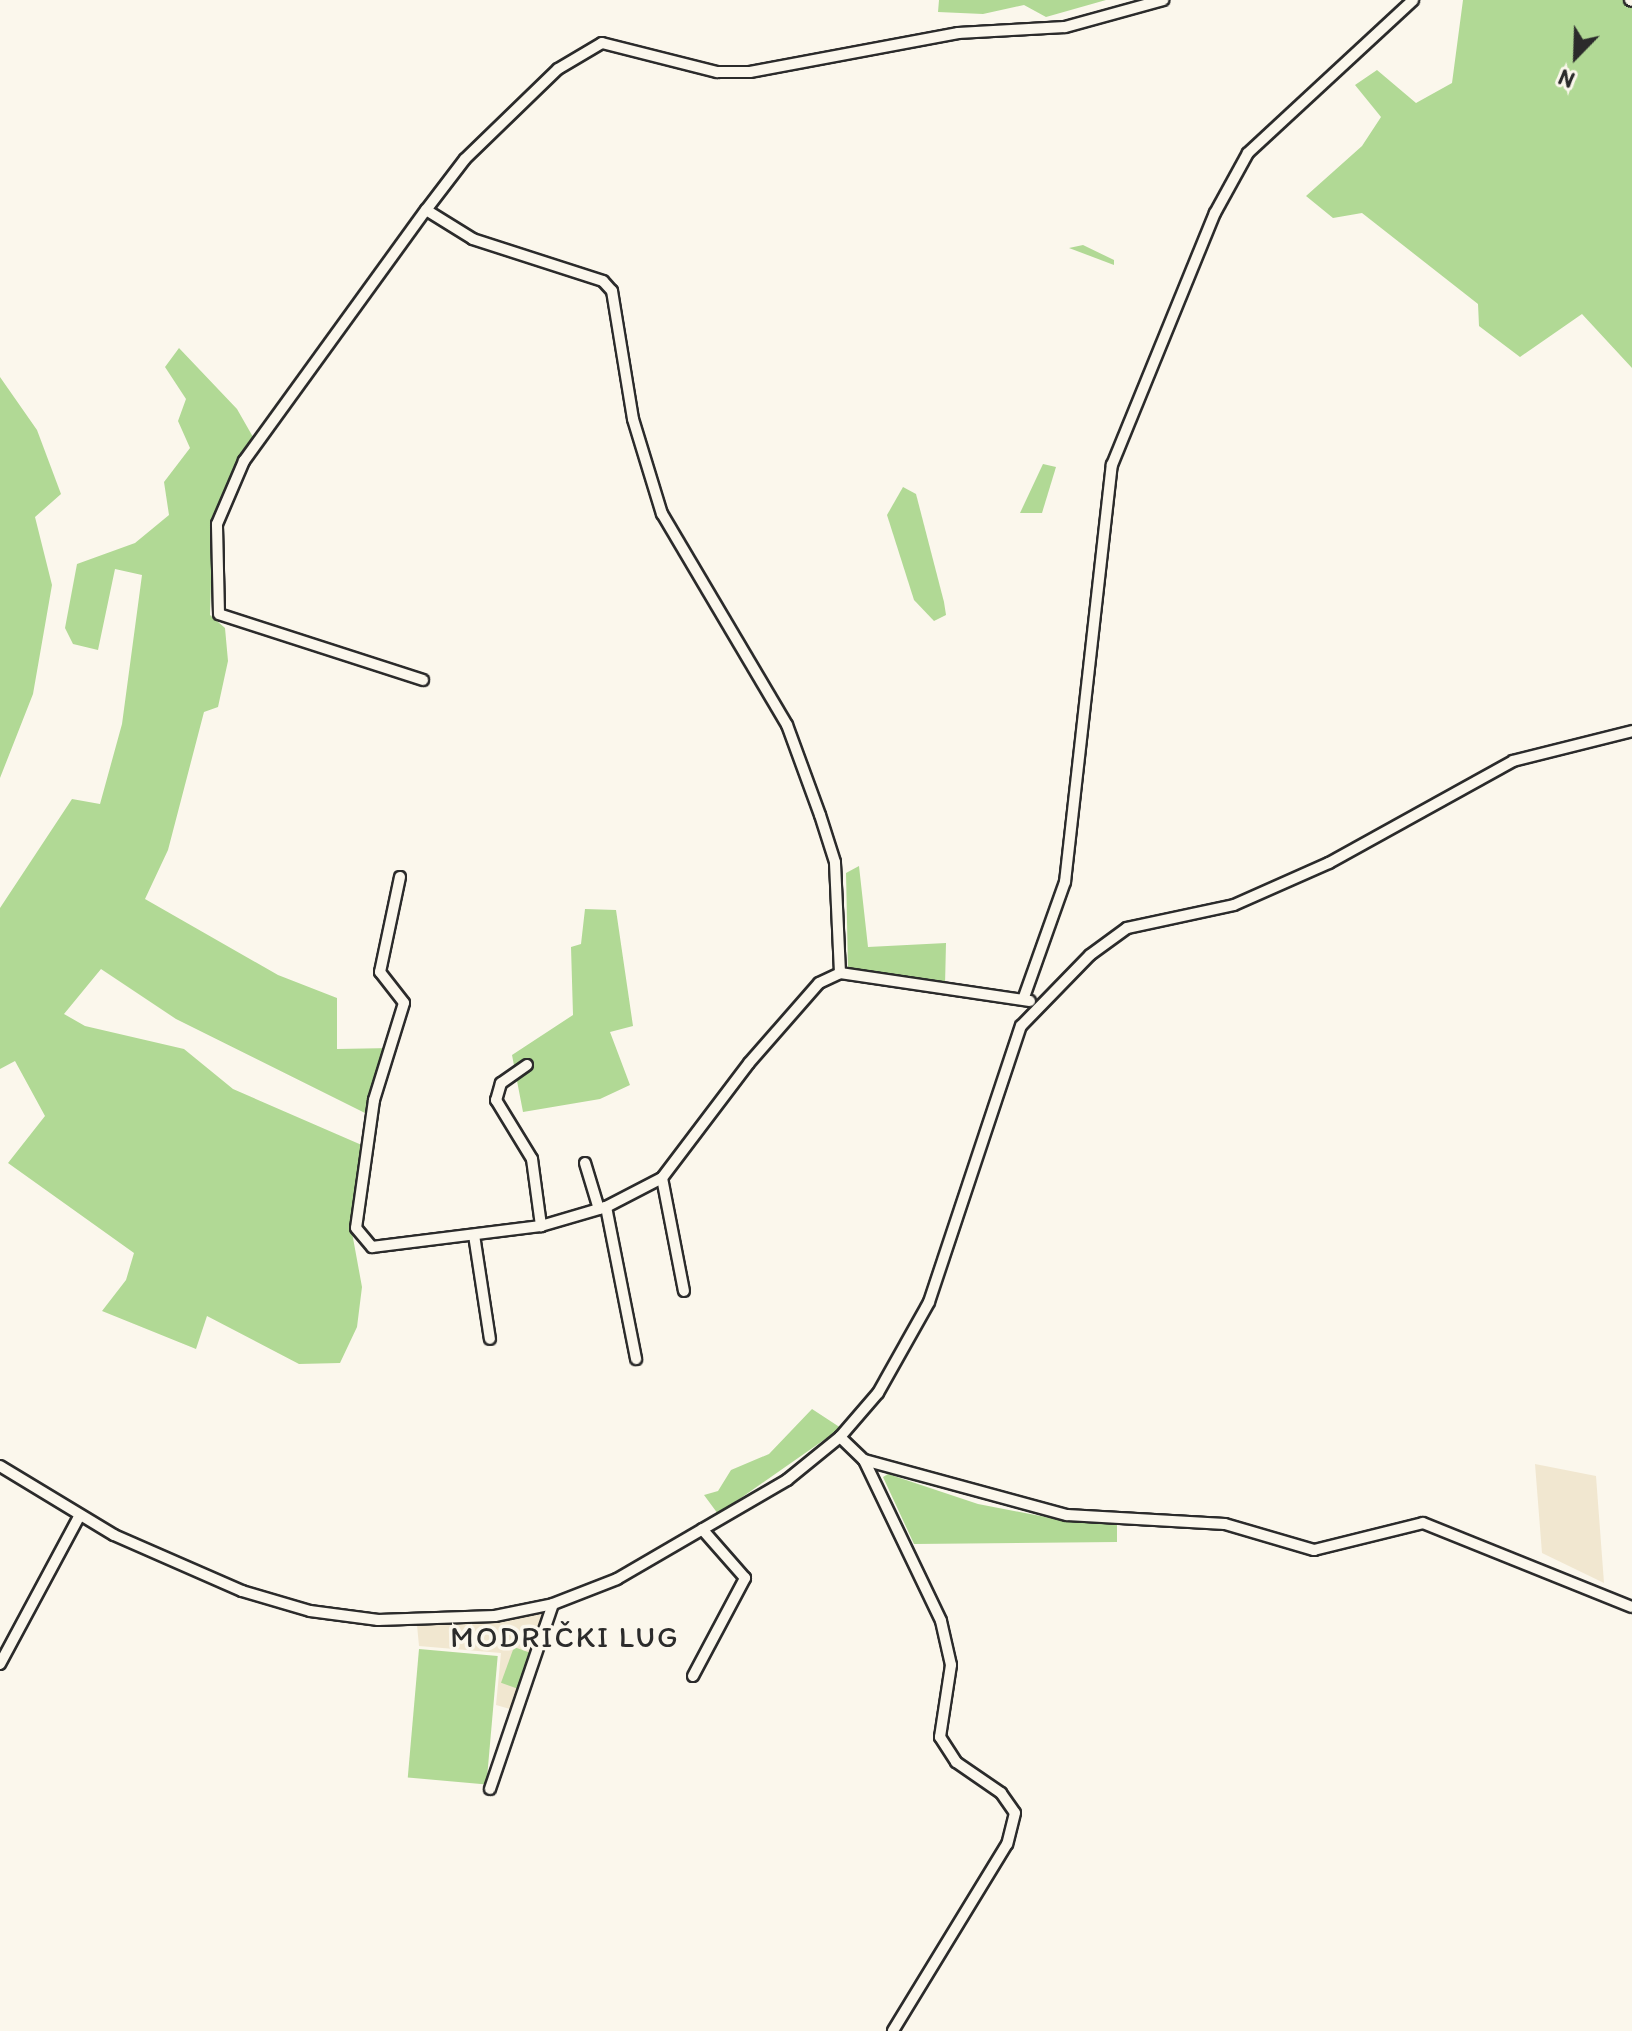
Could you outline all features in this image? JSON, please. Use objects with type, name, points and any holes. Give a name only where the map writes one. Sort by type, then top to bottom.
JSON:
[{"type":"street","points":[[423,680],[227,618],[215,607],[217,524],[244,461],[465,159],[591,46],[623,43],[717,72],[750,72],[958,33],[1065,27],[1163,0]]},
{"type":"street","points":[[1024,997],[1065,882],[1112,465],[1215,213],[1248,153],[1413,0]]},
{"type":"street","points":[[426,210],[473,239],[603,281],[612,291],[639,448],[662,514],[787,725],[820,815],[835,862],[840,973]]},
{"type":"street","points":[[0,1466],[80,1515],[242,1591],[310,1611],[378,1620],[495,1616],[553,1604],[617,1579],[787,1480],[840,1437],[878,1393],[929,1302],[1014,1043],[1035,1004],[1127,928],[1234,905],[1358,848],[1491,770],[1632,731]]},
{"type":"street","points":[[400,877],[380,972],[404,1003],[374,1100],[357,1234],[372,1247],[541,1226],[602,1208],[662,1178],[749,1063],[819,983],[840,973],[1024,997],[1035,1004]]},
{"type":"street","points":[[527,1065],[501,1083],[496,1100],[532,1159],[541,1226]]},
{"type":"street","points":[[585,1163],[602,1208],[636,1359]]},
{"type":"street","points":[[662,1178],[684,1291]]},
{"type":"street","points":[[474,1235],[490,1339]]},
{"type":"street","points":[[840,1437],[864,1460],[947,1643],[951,1665],[940,1737],[956,1762],[1001,1793],[1015,1813],[1007,1844],[893,2031]]},
{"type":"street","points":[[864,1460],[1067,1515],[1225,1524],[1314,1550],[1423,1523],[1632,1607]]},
{"type":"street","points":[[0,1664],[80,1515]]},
{"type":"street","points":[[693,1676],[745,1578],[702,1529]]},
{"type":"street","points":[[490,1789],[553,1604]]},
{"type":"shaded area","points":[[1535,1464],[1596,1476],[1604,1583],[1542,1553]]},
{"type":"shaded area","points":[[548,1610],[514,1710],[496,1705],[501,1653],[419,1646],[417,1625]]},
{"type":"green space","points":[[939,0],[1106,0],[1046,17],[1024,5],[983,14],[938,12]]},
{"type":"green space","points":[[1463,0],[1632,0],[1632,368],[1582,314],[1520,357],[1479,326],[1478,304],[1362,213],[1333,218],[1306,196],[1362,146],[1381,117],[1355,85],[1377,70],[1416,103],[1452,83]]},
{"type":"green space","points":[[1083,245],[1114,260],[1114,265],[1069,248]]},
{"type":"green space","points":[[179,348],[237,409],[253,437],[213,517],[210,615],[225,628],[228,661],[218,707],[204,712],[168,850],[145,899],[278,975],[337,998],[337,1049],[392,1048],[367,1114],[176,1019],[101,969],[64,1014],[85,1026],[184,1049],[233,1089],[364,1146],[351,1227],[362,1287],[357,1327],[340,1363],[299,1364],[207,1316],[196,1349],[102,1311],[126,1280],[134,1253],[8,1163],[45,1116],[15,1061],[0,1069],[0,908],[72,799],[100,804],[122,724],[142,575],[115,569],[98,650],[73,644],[65,628],[77,564],[135,543],[169,515],[164,482],[190,448],[178,421],[186,399],[165,367]]},
{"type":"green space","points":[[0,377],[37,430],[61,494],[35,517],[52,585],[33,694],[0,778]]},
{"type":"green space","points":[[1043,464],[1056,467],[1042,513],[1020,513]]},
{"type":"green space","points":[[903,487],[916,494],[944,602],[946,615],[934,621],[914,600],[887,515]]},
{"type":"green space","points":[[859,866],[868,947],[946,943],[945,986],[848,970],[846,873]]},
{"type":"green space","points":[[585,909],[616,910],[633,1026],[610,1032],[630,1085],[600,1099],[523,1112],[512,1055],[573,1015],[571,947],[581,944]]},
{"type":"green space","points":[[812,1409],[841,1428],[718,1514],[704,1495],[718,1491],[731,1470],[769,1454]]},
{"type":"green space","points":[[888,1474],[978,1504],[1071,1522],[1117,1523],[1117,1542],[914,1544],[883,1477]]},
{"type":"green space","points":[[514,1647],[533,1654],[520,1690],[501,1683]]},
{"type":"green space","points":[[419,1649],[498,1656],[486,1784],[408,1778]]},
{"type":"district","name":"MODRIČKI LUG","points":[[565,1637]]}]
